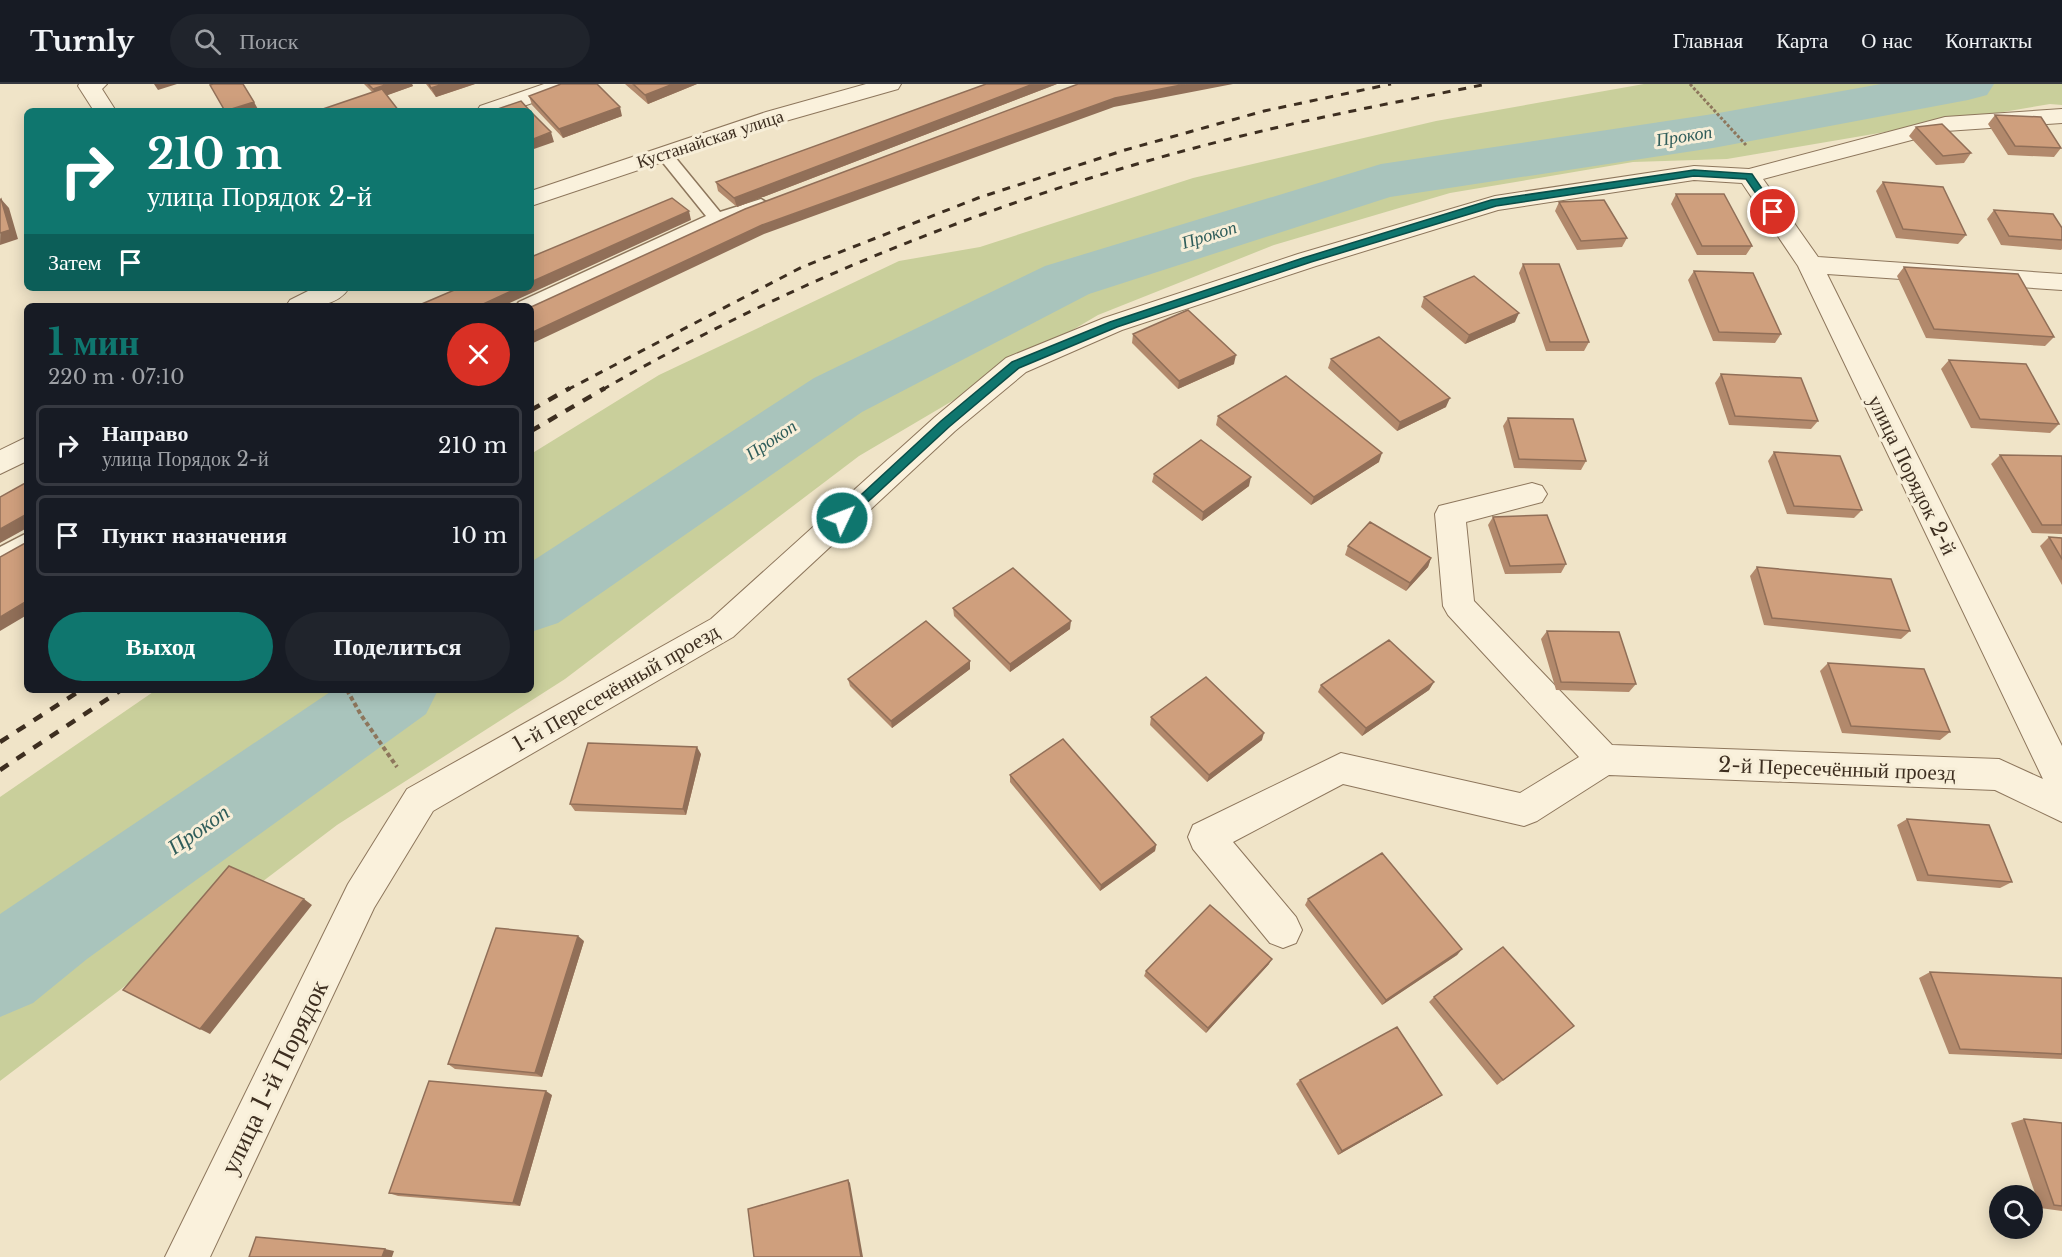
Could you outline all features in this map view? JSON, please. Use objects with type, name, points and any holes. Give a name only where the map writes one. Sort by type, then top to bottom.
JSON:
[{"type":"street","points":[[497,108],[565,84]]},
{"type":"street","name":"Кустанайская улица","points":[[534,198],[774,117],[890,84]]},
{"type":"street","points":[[92,85],[104,108]]},
{"type":"street","name":"1-й Пересечённый проезд","points":[[361,896],[420,800],[722,628],[945,424],[1016,365],[1113,324],[1307,260],[1495,203],[1694,173],[1749,176],[1945,124],[2062,116]]},
{"type":"street","name":"улица Порядок 2-й","points":[[1749,176],[1810,265],[2062,782]]},
{"type":"street","points":[[1810,265],[2062,282]]},
{"type":"street","points":[[305,303],[330,291]]},
{"type":"street","points":[[0,463],[24,450]]},
{"type":"street","points":[[1283,930],[1206,837],[1341,768],[1524,810],[1604,760],[1459,606],[1450,514],[1532,494]]},
{"type":"street","name":"2-й Пересечённый проезд","points":[[1604,760],[1999,775],[2062,806]]},
{"type":"street","name":"улица 1-й Порядок","points":[[187,1257],[361,896]]},
{"type":"lane","points":[[664,154],[716,218]]},
{"type":"lane","points":[[532,303],[716,218],[782,197]]},
{"type":"lane","points":[[0,557],[24,543]]},
{"type":"path","points":[[1690,84],[1746,145]]},
{"type":"path","points":[[349,693],[361,715],[420,800]]},
{"type":"green space","points":[[1644,84],[2062,84],[2062,105],[2050,104],[1727,159],[1633,162],[1450,193],[1274,245],[1098,315],[859,456],[565,679],[337,825],[0,1081],[0,797],[152,693],[534,693],[534,452],[659,375],[899,261],[980,247],[1193,178],[1436,121]]},
{"type":"building","points":[[243,84],[254,102],[235,108],[223,108],[210,85]]},
{"type":"building","points":[[368,84],[388,84],[373,89]]},
{"type":"building","points":[[429,84],[443,84],[431,88]]},
{"type":"building","points":[[561,84],[597,84],[620,107],[559,129],[529,96]]},
{"type":"building","points":[[633,84],[673,84],[645,95]]},
{"type":"building","points":[[986,84],[1033,84],[734,198],[716,182]]},
{"type":"building","points":[[1078,84],[1186,84],[1115,98],[762,225],[534,332],[534,306],[745,209]]},
{"type":"building","points":[[382,89],[397,108],[326,108]]},
{"type":"building","points":[[521,101],[527,108],[501,108]]},
{"type":"building","points":[[534,115],[551,132],[534,139]]},
{"type":"building","points":[[1995,115],[2041,117],[2061,148],[2015,146]]},
{"type":"building","points":[[1942,124],[1971,153],[1943,156],[1916,127]]},
{"type":"building","points":[[1883,182],[1943,187],[1966,235],[1903,229]]},
{"type":"building","points":[[1676,194],[1724,194],[1752,246],[1702,246]]},
{"type":"building","points":[[672,198],[689,211],[534,281],[534,256]]},
{"type":"building","points":[[0,200],[10,230],[0,233]]},
{"type":"building","points":[[1604,200],[1627,238],[1581,241],[1559,202]]},
{"type":"building","points":[[1994,210],[2053,214],[2062,228],[2062,240],[2009,236]]},
{"type":"building","points":[[1523,264],[1559,264],[1589,342],[1550,342]]},
{"type":"building","points":[[1904,267],[2018,274],[2054,337],[1934,329]]},
{"type":"building","points":[[1694,271],[1753,273],[1781,334],[1719,332]]},
{"type":"building","points":[[1474,276],[1519,313],[1469,335],[1424,297]]},
{"type":"building","points":[[452,291],[512,291],[486,303],[424,303]]},
{"type":"building","points":[[1188,310],[1236,355],[1179,381],[1133,334]]},
{"type":"building","points":[[1379,337],[1450,398],[1400,422],[1331,359]]},
{"type":"building","points":[[1949,360],[2026,364],[2059,424],[1980,419]]},
{"type":"building","points":[[1721,374],[1801,378],[1818,421],[1735,416]]},
{"type":"building","points":[[1286,376],[1382,453],[1314,497],[1218,416]]},
{"type":"building","points":[[1508,418],[1573,419],[1586,461],[1519,459]]},
{"type":"building","points":[[1201,440],[1251,477],[1203,512],[1154,474]]},
{"type":"building","points":[[1774,452],[1840,456],[1862,510],[1794,506]]},
{"type":"building","points":[[2000,455],[2062,456],[2062,525],[2042,525]]},
{"type":"building","points":[[24,484],[24,516],[0,529],[0,497]]},
{"type":"building","points":[[1547,515],[1566,564],[1510,566],[1493,517]]},
{"type":"building","points":[[1370,522],[1431,558],[1410,583],[1348,546]]},
{"type":"building","points":[[2049,537],[2062,538],[2062,559]]},
{"type":"building","points":[[24,544],[24,603],[0,617],[0,557]]},
{"type":"building","points":[[1757,567],[1891,579],[1910,631],[1772,618]]},
{"type":"building","points":[[1013,568],[1071,621],[1010,664],[953,608]]},
{"type":"building","points":[[926,621],[970,661],[891,721],[848,679]]},
{"type":"building","points":[[1547,631],[1619,632],[1636,684],[1561,682]]},
{"type":"building","points":[[1389,640],[1434,682],[1366,728],[1321,685]]},
{"type":"building","points":[[1828,663],[1924,669],[1950,732],[1851,726]]},
{"type":"building","points":[[1206,677],[1264,733],[1209,775],[1151,717]]},
{"type":"building","points":[[1063,739],[1156,845],[1101,885],[1010,775]]},
{"type":"building","points":[[588,743],[697,747],[683,809],[570,804]]},
{"type":"building","points":[[1907,819],[1989,825],[2012,882],[1928,875]]},
{"type":"building","points":[[1382,853],[1462,949],[1386,1000],[1308,899]]},
{"type":"building","points":[[229,866],[304,899],[200,1029],[123,990]]},
{"type":"building","points":[[1210,905],[1272,959],[1208,1028],[1146,971]]},
{"type":"building","points":[[496,928],[578,936],[535,1073],[448,1064]]},
{"type":"building","points":[[1503,947],[1574,1026],[1503,1080],[1434,997]]},
{"type":"building","points":[[1930,972],[2062,978],[2062,1054],[1960,1049]]},
{"type":"building","points":[[1397,1027],[1442,1095],[1342,1151],[1300,1080]]},
{"type":"building","points":[[429,1081],[546,1091],[513,1203],[389,1193]]},
{"type":"building","points":[[2024,1119],[2062,1123],[2062,1206],[2054,1205]]},
{"type":"building","points":[[848,1180],[861,1257],[754,1257],[748,1209]]},
{"type":"building","points":[[256,1237],[385,1249],[382,1257],[249,1257]]},
{"type":"waterway","name":"Прокоп","points":[[534,599],[838,395],[1067,280],[1381,181],[1713,131],[1968,84]]},
{"type":"waterway","name":"Прокоп","points":[[0,971],[55,928],[394,693]]},
{"type":"railway","points":[[567,390],[802,267],[978,198],[1125,150],[1264,111],[1391,84]]},
{"type":"railway","points":[[602,390],[681,346],[763,305],[931,233],[1017,202],[1191,149],[1305,121],[1487,84]]},
{"type":"railway","points":[[534,408],[570,388]]},
{"type":"railway","points":[[534,429],[605,388]]},
{"type":"railway","points":[[0,742],[76,693]]},
{"type":"railway","points":[[0,770],[116,693]]},
{"type":"route","points":[[842,518],[945,424],[1016,365],[1113,324],[1307,260],[1495,203],[1694,173],[1749,176],[1773,212]]}]
